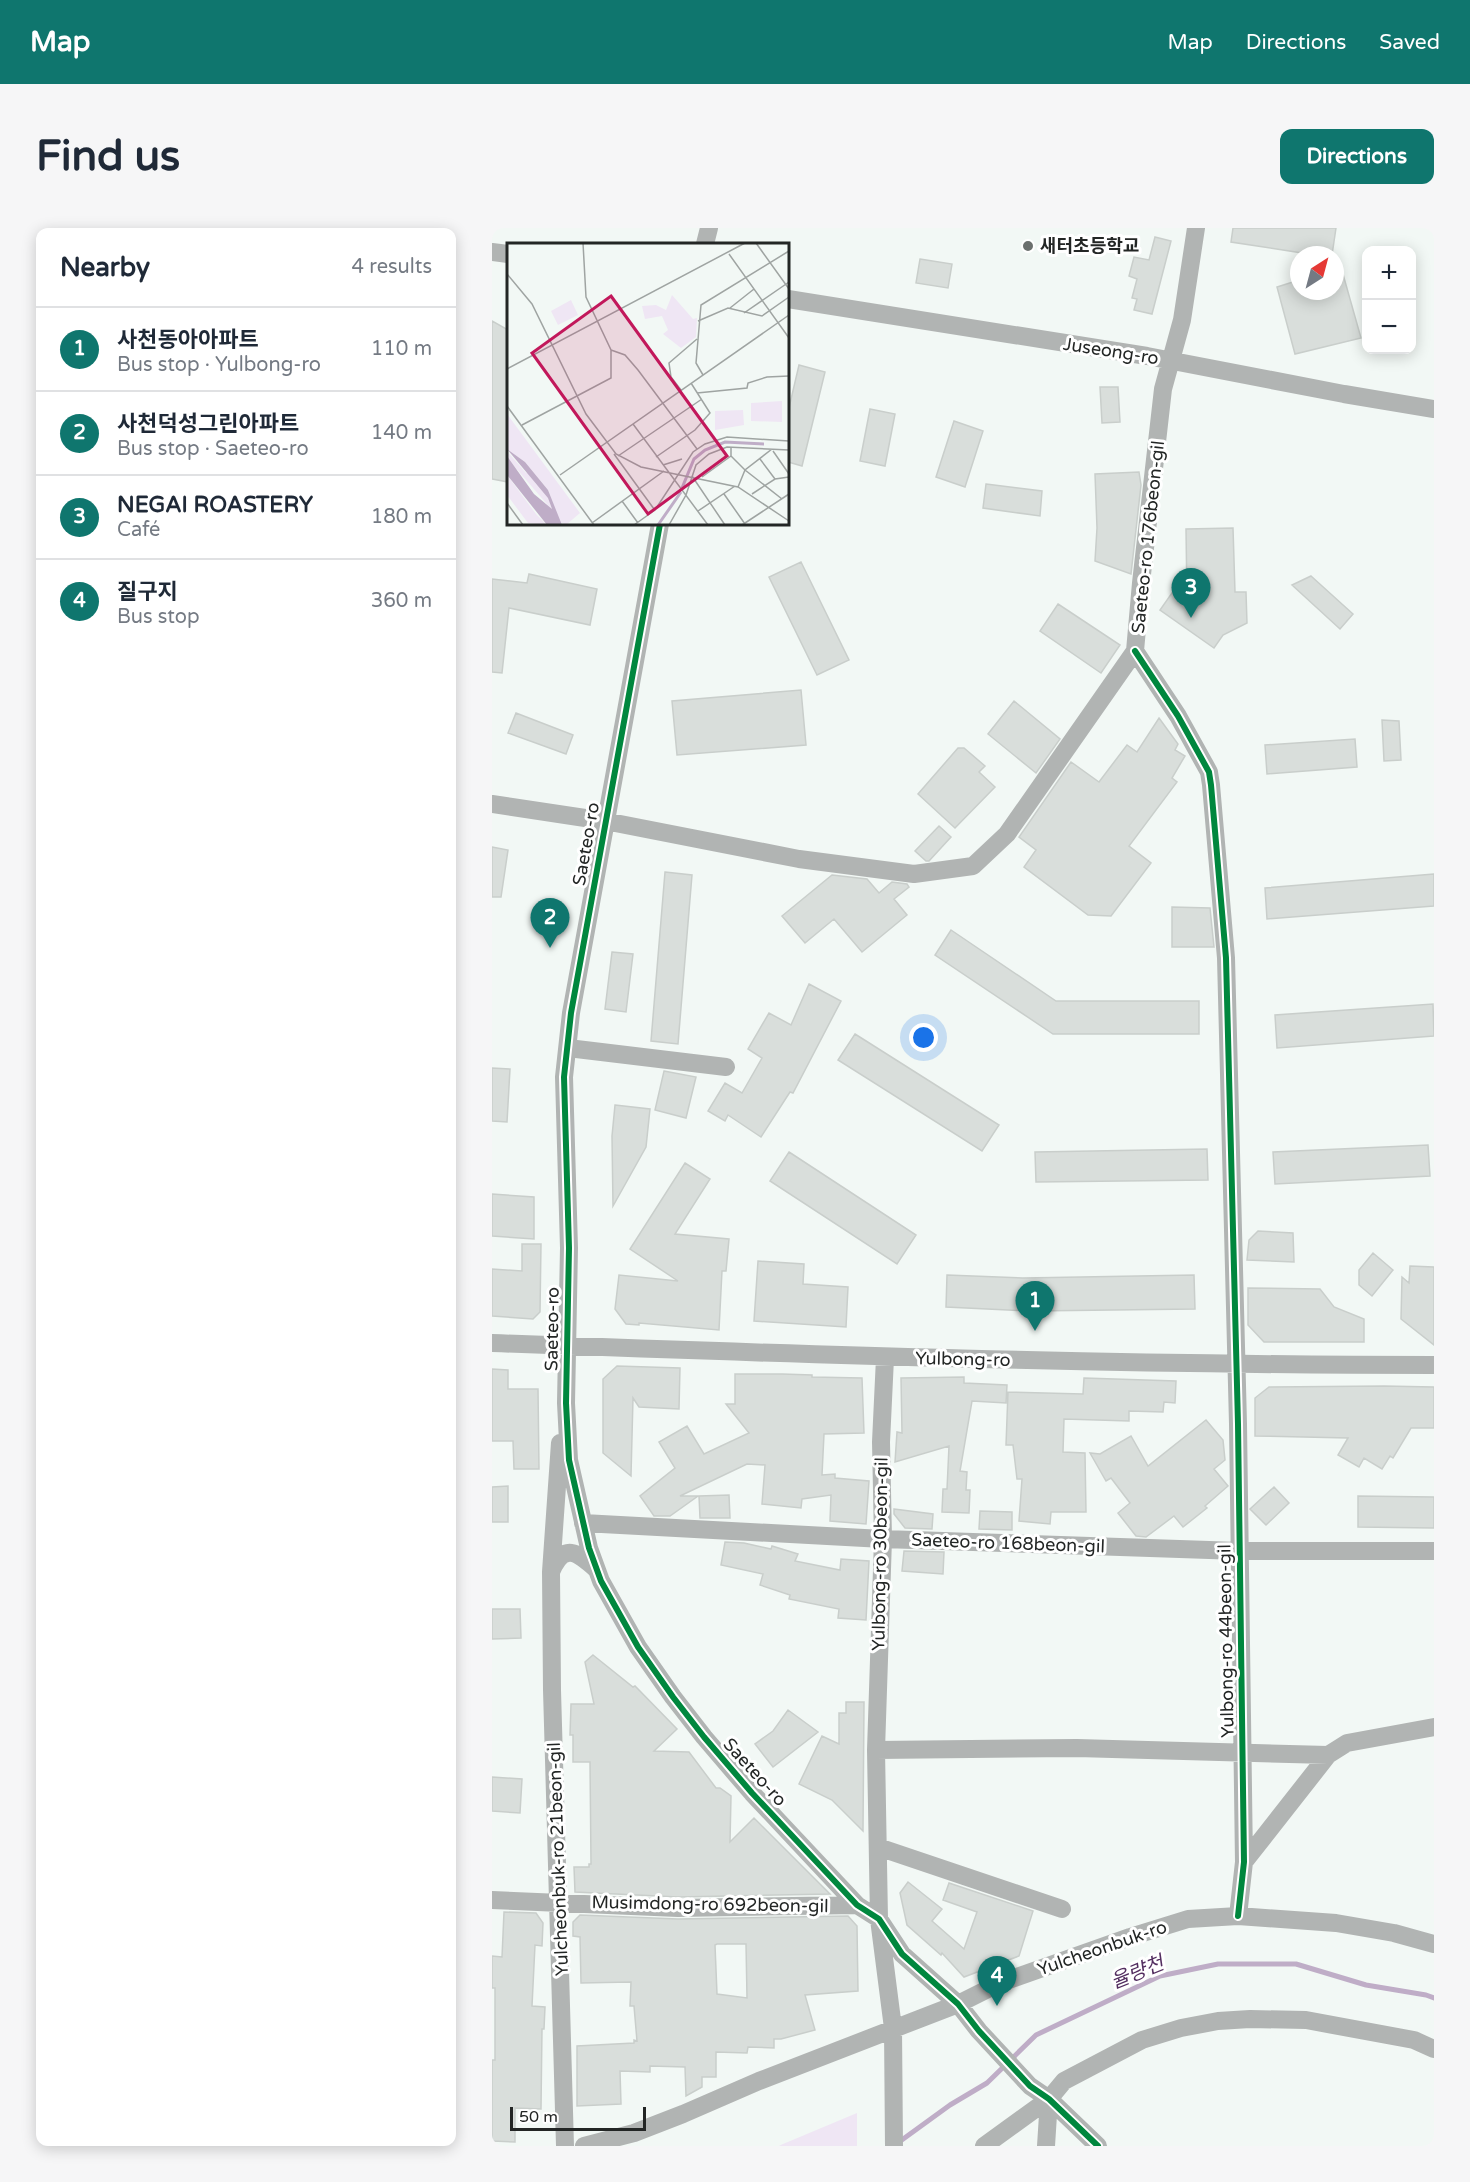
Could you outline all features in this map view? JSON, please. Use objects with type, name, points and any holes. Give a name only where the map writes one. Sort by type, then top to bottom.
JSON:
[{"type":"street","points":[[705,243],[709,228]]},
{"type":"street","name":"Saeteo-ro 176beon-gil","points":[[605,821],[799,859],[914,873],[973,866],[1007,834],[1135,651],[1163,389],[1182,320],[1196,228]]},
{"type":"street","points":[[492,252],[507,254]]},
{"type":"street","name":"Juseong-ro","points":[[789,299],[1169,361],[1434,409]]},
{"type":"street","name":"Saeteo-ro","points":[[660,525],[571,1013],[564,1077],[569,1248],[567,1346],[569,1460],[583,1523],[601,1581],[638,1647],[704,1737],[856,1905],[879,1919],[902,1954],[958,2004],[979,2031],[1030,2086],[1049,2099],[1098,2146]]},
{"type":"street","name":"Yulbong-ro 44beon-gil","points":[[1135,651],[1178,716],[1209,772],[1226,958],[1236,1365],[1244,1862],[1238,1916]]},
{"type":"street","points":[[492,804],[605,821]]},
{"type":"street","points":[[568,1048],[726,1067]]},
{"type":"street","name":"Yulbong-ro","points":[[492,1343],[885,1358],[1236,1365],[1434,1365]]},
{"type":"street","name":"Yulbong-ro 30beon-gil","points":[[885,1358],[881,1442],[883,1539],[876,1750],[879,1919],[893,2028],[894,2146]]},
{"type":"street","name":"Yulcheonbuk-ro 21beon-gil","points":[[565,2146],[560,1902],[552,1690],[551,1572],[557,1463],[567,1378]]},
{"type":"street","name":"Saeteo-ro 168beon-gil","points":[[583,1523],[883,1539],[1239,1551],[1434,1551]]},
{"type":"street","points":[[551,1572],[556,1559],[570,1552],[577,1553],[597,1570]]},
{"type":"street","points":[[1244,1862],[1328,1755],[1347,1743],[1434,1727]]},
{"type":"street","name":"Yulbong-ro 44beon-gil","points":[[876,1750],[1077,1748],[1242,1753]]},
{"type":"street","points":[[1242,1753],[1328,1755]]},
{"type":"street","points":[[878,1847],[1062,1909]]},
{"type":"street","name":"Musimdong-ro 692beon-gil","points":[[492,1900],[678,1908],[856,1905]]},
{"type":"street","name":"Yulcheonbuk-ro","points":[[584,2146],[634,2133],[683,2114],[893,2028],[958,2004],[1000,1983],[1188,1919],[1238,1916],[1336,1923],[1394,1933],[1434,1944]]},
{"type":"street","points":[[984,2146],[1049,2099],[1064,2081],[1142,2040],[1181,2028],[1218,2021],[1306,2020],[1414,2040],[1434,2049]]},
{"type":"street","points":[[1046,2146],[1049,2099]]},
{"type":"shaded area","points":[[857,2113],[857,2146],[779,2146],[783,2144]]},
{"type":"building","points":[[1233,228],[1336,228],[1333,246],[1290,246],[1290,251],[1231,242]]},
{"type":"building","points":[[1155,237],[1171,241],[1152,314],[1134,310],[1137,299],[1132,298],[1137,279],[1129,276],[1134,257],[1149,260]]},
{"type":"building","points":[[920,259],[952,264],[948,288],[916,283]]},
{"type":"building","points":[[1344,278],[1361,338],[1295,354],[1277,287],[1290,283],[1290,300],[1344,300]]},
{"type":"building","points":[[492,321],[507,329],[507,482],[492,479]]},
{"type":"building","points":[[799,365],[825,372],[802,466],[789,462],[789,408]]},
{"type":"building","points":[[1100,387],[1118,387],[1120,422],[1102,423]]},
{"type":"building","points":[[870,409],[895,414],[885,466],[860,461]]},
{"type":"building","points":[[954,421],[983,431],[965,487],[936,477]]},
{"type":"building","points":[[1139,472],[1141,485],[1131,574],[1095,561],[1097,528],[1095,474]]},
{"type":"building","points":[[986,484],[1042,491],[1040,516],[983,508]]},
{"type":"building","points":[[1233,528],[1235,592],[1246,592],[1247,623],[1223,635],[1214,648],[1160,610],[1174,590],[1187,600],[1186,529]]},
{"type":"building","points":[[801,562],[849,660],[817,675],[769,577]]},
{"type":"building","points":[[529,574],[597,589],[590,625],[509,608],[502,673],[492,672],[492,579],[527,583]]},
{"type":"building","points":[[1311,576],[1353,614],[1340,629],[1292,585]]},
{"type":"building","points":[[1058,604],[1120,645],[1101,673],[1040,631]]},
{"type":"building","points":[[801,690],[806,745],[677,755],[672,701]]},
{"type":"building","points":[[1014,701],[1060,739],[1036,773],[988,734]]},
{"type":"building","points":[[516,713],[573,735],[566,754],[508,733]]},
{"type":"building","points":[[1159,718],[1178,744],[1175,750],[1185,756],[1172,778],[1177,782],[1129,846],[1151,863],[1111,916],[1088,915],[1024,867],[1036,850],[1019,837],[1071,762],[1099,782],[1127,745],[1137,752]]},
{"type":"building","points":[[1382,720],[1399,721],[1401,760],[1384,761]]},
{"type":"building","points":[[1355,739],[1357,767],[1267,774],[1265,745]]},
{"type":"building","points":[[958,748],[964,748],[985,766],[979,772],[995,787],[955,828],[918,794]]},
{"type":"building","points":[[939,826],[951,837],[929,861],[926,861],[915,851]]},
{"type":"building","points":[[492,847],[508,850],[501,897],[492,897]]},
{"type":"building","points":[[665,872],[692,875],[678,1044],[651,1041]]},
{"type":"building","points":[[1434,874],[1434,906],[1267,919],[1265,888]]},
{"type":"building","points":[[832,875],[867,879],[879,893],[892,882],[907,884],[909,887],[894,899],[907,915],[862,952],[834,919],[805,943],[782,916]]},
{"type":"building","points":[[1172,907],[1210,908],[1214,947],[1172,947]]},
{"type":"building","points":[[951,930],[1056,1001],[1199,1001],[1199,1034],[1053,1034],[935,955]]},
{"type":"building","points":[[612,952],[633,954],[626,1012],[605,1009]]},
{"type":"building","points":[[809,984],[841,1001],[793,1093],[790,1092],[761,1137],[728,1115],[725,1121],[708,1111],[725,1083],[742,1093],[762,1058],[748,1049],[769,1013],[791,1025]]},
{"type":"building","points":[[1433,1004],[1434,1036],[1277,1048],[1275,1015]]},
{"type":"building","points":[[855,1034],[999,1125],[982,1151],[838,1060]]},
{"type":"building","points":[[492,1068],[510,1069],[507,1122],[492,1121]]},
{"type":"building","points":[[664,1071],[696,1077],[686,1118],[655,1110]]},
{"type":"building","points":[[615,1105],[650,1109],[646,1147],[613,1206],[612,1136]]},
{"type":"building","points":[[1428,1145],[1430,1176],[1275,1184],[1273,1152]]},
{"type":"building","points":[[1207,1149],[1208,1180],[1036,1182],[1035,1152]]},
{"type":"building","points":[[789,1152],[916,1235],[897,1264],[770,1181]]},
{"type":"building","points":[[685,1163],[710,1179],[675,1234],[729,1239],[726,1271],[722,1271],[719,1330],[639,1323],[639,1325],[626,1324],[615,1309],[619,1275],[678,1281],[630,1249]]},
{"type":"building","points":[[492,1194],[534,1197],[534,1239],[492,1236]]},
{"type":"building","points":[[1258,1231],[1293,1233],[1294,1262],[1247,1260],[1249,1240]]},
{"type":"building","points":[[522,1244],[541,1244],[540,1312],[533,1319],[492,1316],[492,1269],[522,1271]]},
{"type":"building","points":[[1373,1253],[1393,1270],[1372,1296],[1359,1285],[1359,1270]]},
{"type":"building","points":[[758,1261],[804,1264],[803,1284],[848,1287],[846,1327],[754,1321]]},
{"type":"building","points":[[1410,1266],[1434,1267],[1434,1345],[1401,1319],[1402,1277],[1409,1283]]},
{"type":"building","points":[[947,1275],[1023,1278],[1194,1275],[1195,1309],[1031,1311],[946,1307]]},
{"type":"building","points":[[1248,1288],[1320,1289],[1334,1307],[1364,1319],[1364,1342],[1264,1342],[1248,1325]]},
{"type":"building","points":[[617,1366],[680,1368],[679,1409],[639,1407],[633,1398],[631,1476],[603,1453],[603,1379]]},
{"type":"building","points":[[492,1369],[508,1370],[508,1389],[538,1389],[539,1469],[514,1469],[513,1441],[492,1441]]},
{"type":"building","points":[[735,1374],[862,1378],[864,1433],[824,1434],[822,1475],[835,1474],[835,1478],[869,1481],[866,1524],[830,1521],[831,1495],[802,1499],[801,1508],[762,1504],[765,1465],[747,1464],[680,1496],[698,1496],[670,1516],[654,1516],[640,1496],[675,1468],[659,1442],[687,1426],[704,1454],[749,1433],[726,1404],[735,1404]]},
{"type":"building","points":[[964,1377],[964,1383],[1007,1385],[1006,1403],[972,1401],[960,1471],[967,1472],[966,1490],[970,1490],[969,1513],[942,1512],[943,1489],[947,1489],[949,1446],[895,1462],[897,1432],[902,1433],[901,1378]]},
{"type":"building","points":[[1084,1378],[1176,1381],[1175,1403],[1164,1402],[1163,1412],[1129,1411],[1129,1421],[1064,1419],[1063,1452],[1085,1453],[1086,1512],[1051,1512],[1050,1524],[1019,1521],[1022,1479],[1017,1479],[1013,1445],[1006,1445],[1008,1392],[1083,1394]]},
{"type":"building","points":[[1269,1387],[1434,1387],[1434,1428],[1411,1428],[1393,1458],[1390,1456],[1382,1469],[1364,1458],[1359,1467],[1338,1455],[1348,1438],[1255,1436],[1255,1398]]},
{"type":"building","points":[[1206,1420],[1223,1440],[1225,1460],[1214,1469],[1228,1486],[1205,1506],[1207,1508],[1183,1527],[1174,1516],[1146,1537],[1136,1536],[1118,1513],[1130,1503],[1111,1478],[1106,1481],[1090,1453],[1100,1454],[1131,1436],[1148,1466]]},
{"type":"building","points":[[508,1486],[508,1522],[492,1522],[492,1487]]},
{"type":"building","points":[[1274,1487],[1289,1503],[1266,1525],[1250,1509]]},
{"type":"building","points":[[729,1495],[730,1518],[700,1518],[699,1496]]},
{"type":"building","points":[[1358,1496],[1434,1497],[1434,1528],[1358,1527]]},
{"type":"building","points":[[894,1509],[933,1514],[932,1529],[905,1528],[894,1514]]},
{"type":"building","points":[[980,1511],[1012,1512],[1012,1530],[979,1529]]},
{"type":"building","points":[[725,1542],[744,1543],[771,1549],[772,1546],[798,1554],[795,1561],[840,1570],[841,1559],[869,1561],[866,1620],[838,1618],[839,1609],[789,1599],[790,1595],[760,1585],[763,1574],[721,1565]]},
{"type":"building","points":[[904,1551],[944,1552],[943,1574],[902,1571]]},
{"type":"building","points":[[492,1609],[520,1609],[521,1638],[492,1639]]},
{"type":"building","points":[[593,1655],[633,1687],[635,1686],[677,1729],[654,1751],[689,1752],[716,1788],[720,1788],[731,1796],[730,1842],[754,1818],[830,1894],[678,1897],[575,1892],[574,1867],[589,1867],[591,1864],[590,1762],[573,1762],[573,1735],[570,1735],[571,1704],[594,1704],[585,1662]]},
{"type":"building","points":[[846,1702],[864,1702],[863,1831],[832,1800],[799,1784],[822,1736],[839,1744],[839,1713],[846,1713]]},
{"type":"building","points":[[788,1710],[818,1732],[773,1767],[755,1744],[773,1731]]},
{"type":"building","points":[[492,1777],[522,1779],[520,1813],[492,1811]]},
{"type":"building","points":[[908,1882],[942,1909],[932,1921],[964,1949],[977,1912],[943,1900],[949,1883],[1033,1911],[1019,1956],[964,1977],[942,1953],[941,1955],[907,1925],[900,1893]]},
{"type":"building","points":[[504,1912],[536,1913],[543,1923],[542,1946],[535,1945],[532,2006],[545,2007],[544,2029],[542,2029],[541,2109],[515,2108],[515,2142],[492,2141],[495,1988],[492,1988],[492,1956],[502,1957]]},
{"type":"building","points":[[580,1915],[678,1919],[848,1916],[857,1926],[858,1991],[805,1995],[815,2030],[774,2039],[774,2048],[748,2047],[747,2053],[716,2052],[716,2077],[702,2077],[702,2087],[686,2096],[685,2067],[650,2066],[650,2072],[620,2071],[621,2104],[577,2106],[577,2046],[637,2041],[634,2006],[630,2006],[631,1982],[581,1983],[580,1937],[573,1936],[573,1922]],"holes":[[[746,1944],[747,1998],[717,1994],[715,1945]]]},
{"type":"waterway","name":"율량천","points":[[899,2142],[950,2105],[987,2083],[1036,2035],[1160,1976],[1218,1964],[1296,1964],[1366,1985],[1434,1998]]},
{"type":"cycle path","points":[[660,525],[571,1013],[564,1077],[569,1248],[566,1403],[569,1460],[589,1548],[601,1581],[638,1647],[704,1737],[752,1793],[857,1905],[879,1919],[902,1954],[958,2004],[979,2031],[1030,2086],[1049,2099],[1098,2146]]},
{"type":"cycle path","points":[[1135,651],[1178,716],[1209,772],[1226,958],[1238,1424],[1244,1862],[1238,1916]]},
{"type":"place","name":"새터초등학교","points":[[1028,246]]},
{"type":"place","name":"NEGAI ROASTERY","points":[[1191,618]]},
{"type":"place","name":"사천덕성그린아파트","points":[[550,948]]},
{"type":"place","name":"사천동아아파트","points":[[1035,1331]]},
{"type":"place","name":"질구지","points":[[997,2006]]}]
